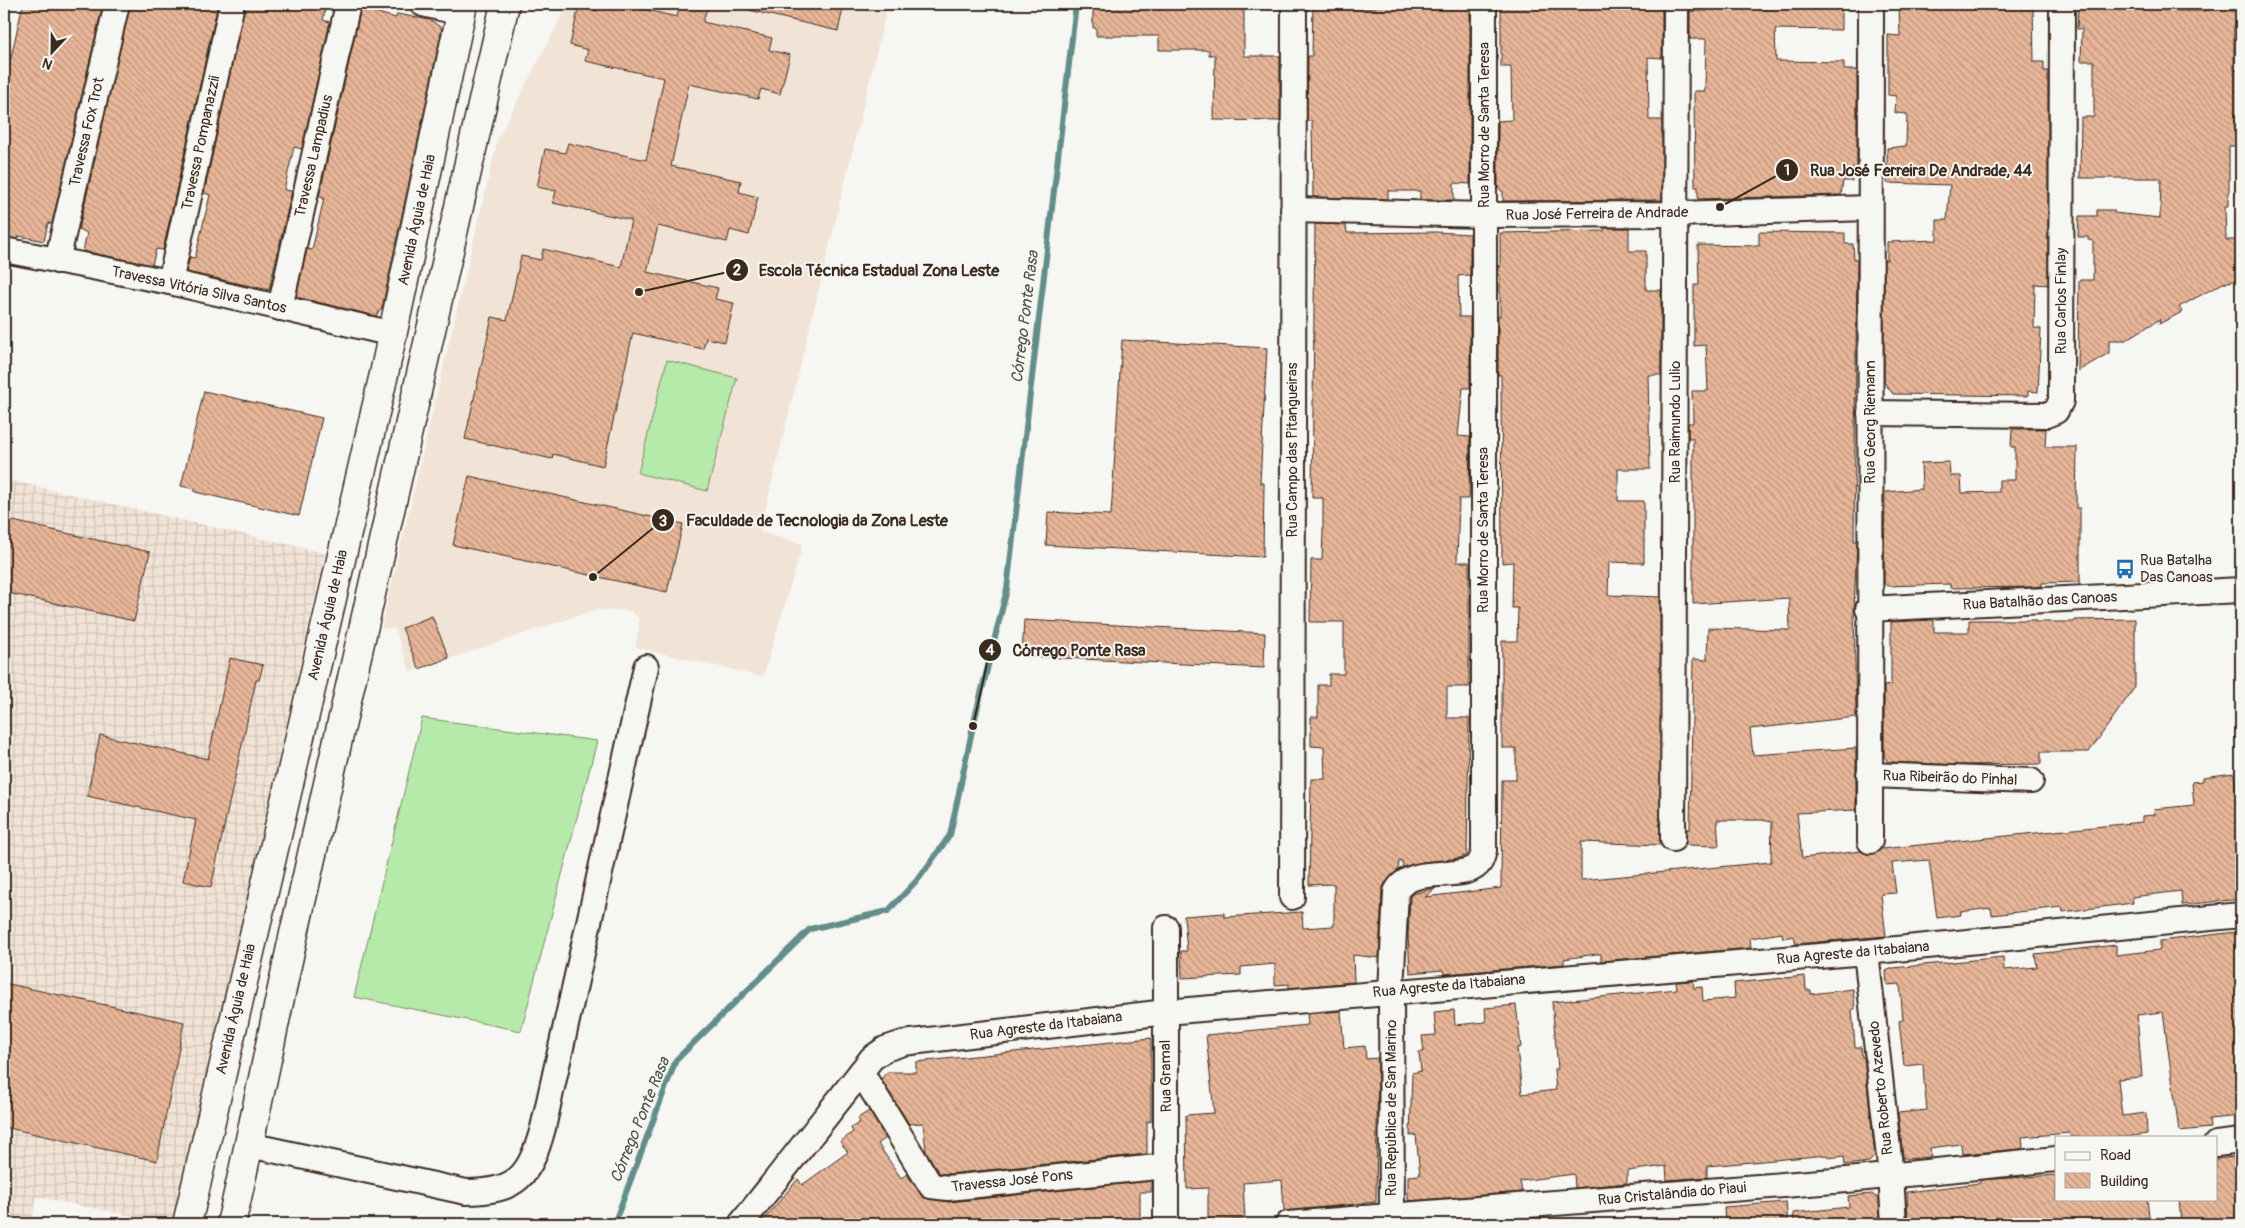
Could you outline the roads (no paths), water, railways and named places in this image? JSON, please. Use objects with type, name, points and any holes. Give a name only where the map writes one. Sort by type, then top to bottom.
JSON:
[{"type":"main road","points":[[231,1224],[295,931],[356,672],[397,473],[504,4]]},
{"type":"main road","name":"Avenida Águia de Haia","points":[[187,1224],[393,334],[462,8]]},
{"type":"street","name":"Travessa Fox Trot","points":[[57,261],[117,4]]},
{"type":"street","name":"Travessa Pompanazzii","points":[[170,282],[232,4]]},
{"type":"street","name":"Travessa Lampadius","points":[[280,308],[348,4]]},
{"type":"street","points":[[423,4],[462,8]]},
{"type":"street","name":"Rua Campo das Pitangueiras","points":[[1292,897],[1294,4]]},
{"type":"street","name":"Rua Morro de Santa Teresa","points":[[1391,991],[1396,892],[1400,885],[1409,878],[1471,870],[1480,863],[1484,850],[1484,4]]},
{"type":"street","name":"Rua Raimundo Lulio","points":[[1673,839],[1676,4]]},
{"type":"street","name":"Rua Georg Riemann","points":[[1870,841],[1868,609],[1871,4]]},
{"type":"street","name":"Rua Carlos Finlay","points":[[1870,413],[2046,414],[2056,411],[2060,401],[2062,4]]},
{"type":"street","name":"Rua José Ferreira de Andrade","points":[[1293,210],[1484,215],[1676,214],[1870,208]]},
{"type":"street","name":"Travessa Vitória Silva Santos","points":[[4,250],[170,282],[393,334]]},
{"type":"street","name":"Rua Batalhão das Canoas","points":[[1868,609],[2241,590]]},
{"type":"street","points":[[249,1145],[466,1192],[497,1190],[511,1185],[524,1172],[537,1150],[543,1128],[646,668]]},
{"type":"street","name":"Rua Ribeirão do Pinhal","points":[[1869,775],[2030,781]]},
{"type":"street","name":"Rua Agreste da Itabaiana","points":[[742,1224],[872,1058],[885,1049],[903,1043],[1166,1012],[1391,991],[1866,952],[2241,915]]},
{"type":"street","name":"Rua Gramal","points":[[1166,928],[1168,1166],[1166,1224]]},
{"type":"street","name":"Rua Roberto Azevedo","points":[[1866,952],[1891,1175],[1894,1224]]},
{"type":"street","name":"Rua República de San Marino","points":[[1391,991],[1392,1220]]},
{"type":"street","name":"Travessa José Pons","points":[[861,1072],[930,1186],[948,1188],[1168,1166]]},
{"type":"street","points":[[2218,1144],[2241,1141]]},
{"type":"street","name":"Rua Cristalândia do Piaui","points":[[1288,1224],[1392,1220],[2055,1159]]},
{"type":"waterway","name":"Córrego Ponte Rasa","points":[[614,1224],[676,1060],[810,929],[888,911],[920,877],[950,835],[973,726],[1007,589],[1076,4]]},
{"type":"place","name":"Rua José Ferreira De Andrade, 44","points":[[1720,207]]},
{"type":"place","name":"Escola Técnica Estadual Zona Leste","points":[[639,292]]},
{"type":"place","name":"Rua Batalha Das Canoas","points":[[2125,569]]},
{"type":"place","name":"Faculdade de Tecnologia da Zona Leste","points":[[593,577]]},
{"type":"place","name":"Córrego Ponte Rasa","points":[[973,726]]}]
